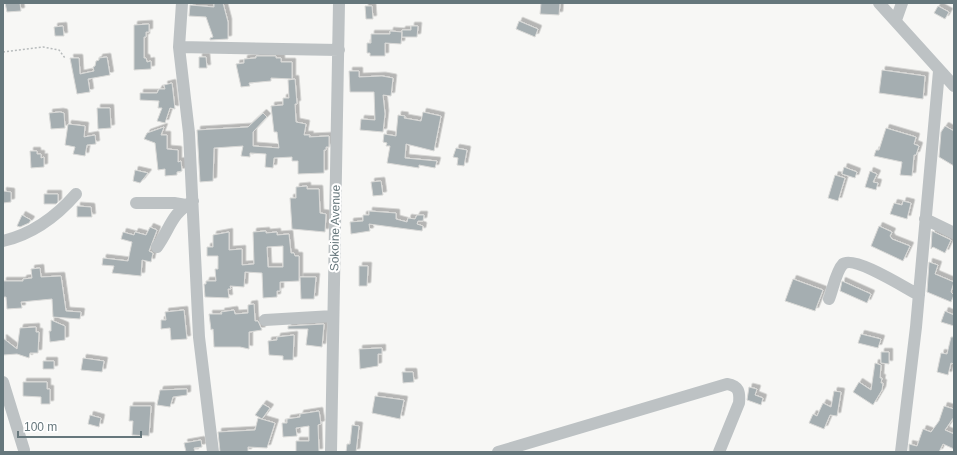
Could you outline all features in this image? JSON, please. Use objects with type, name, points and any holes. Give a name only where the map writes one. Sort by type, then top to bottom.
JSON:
[{"type":"street","points":[[182,3],[179,47],[186,95],[190,203],[199,337],[213,452]]},
{"type":"street","name":"Sokoine Avenue","points":[[331,452],[339,3]]},
{"type":"street","points":[[879,3],[896,20],[939,71],[954,86]]},
{"type":"street","points":[[896,20],[902,3]]},
{"type":"street","points":[[179,47],[339,50]]},
{"type":"street","points":[[901,452],[919,295],[939,71]]},
{"type":"street","points":[[3,241],[15,239],[38,228],[62,209],[76,194]]},
{"type":"street","points":[[136,203],[190,203]]},
{"type":"street","points":[[157,247],[172,220],[181,208],[190,203]]},
{"type":"street","points":[[925,219],[954,233]]},
{"type":"street","points":[[829,298],[840,269],[846,263],[851,262],[884,276],[919,295]]},
{"type":"street","points":[[265,320],[333,316]]},
{"type":"street","points":[[3,382],[26,451]]},
{"type":"street","points":[[498,452],[684,396],[727,384],[734,385],[738,388],[740,395],[739,403],[719,452]]},
{"type":"path","points":[[3,52],[43,47],[59,50],[66,58]]},
{"type":"building","points":[[5,3],[20,3],[21,11],[7,12]]},
{"type":"building","points":[[214,3],[223,3],[228,22],[228,39],[210,40],[210,38],[213,37],[206,17],[189,16],[190,5],[214,7]]},
{"type":"building","points":[[541,3],[560,3],[559,15],[540,14]]},
{"type":"building","points":[[365,6],[372,6],[373,19],[366,19]]},
{"type":"building","points":[[938,6],[949,12],[945,19],[934,13]]},
{"type":"building","points":[[519,21],[538,29],[535,37],[516,29]]},
{"type":"building","points":[[149,24],[149,32],[146,32],[146,37],[144,37],[144,58],[146,58],[147,62],[151,61],[151,69],[134,70],[134,25]]},
{"type":"building","points":[[63,26],[64,36],[55,36],[54,27]]},
{"type":"building","points":[[411,26],[418,26],[417,37],[402,37],[402,30],[411,30]]},
{"type":"building","points":[[390,31],[402,32],[401,44],[385,43],[385,56],[370,56],[370,53],[367,53],[367,43],[371,43],[371,34],[390,34]]},
{"type":"building","points":[[256,56],[276,56],[276,58],[281,58],[281,62],[292,62],[292,79],[271,78],[271,81],[249,83],[250,86],[241,87],[236,64],[244,63],[244,59],[256,58]]},
{"type":"building","points":[[107,57],[110,75],[88,79],[90,92],[77,94],[70,58],[79,58],[80,74],[94,71],[93,67],[95,66],[96,61],[99,60],[99,58]]},
{"type":"building","points":[[199,57],[206,57],[207,68],[199,68]]},
{"type":"building","points":[[882,70],[925,76],[923,99],[879,93]]},
{"type":"building","points":[[349,71],[359,71],[359,77],[382,76],[393,78],[391,96],[383,95],[385,114],[383,132],[360,130],[361,119],[375,120],[374,92],[350,92]]},
{"type":"building","points":[[295,79],[297,104],[295,104],[296,122],[306,124],[304,135],[310,135],[309,137],[329,136],[329,147],[326,147],[326,150],[324,150],[324,173],[298,174],[298,161],[292,161],[292,157],[274,158],[273,168],[265,167],[266,154],[250,153],[250,157],[241,156],[243,146],[214,148],[213,181],[200,182],[197,130],[248,127],[263,113],[267,117],[253,132],[253,146],[279,148],[277,132],[274,132],[271,106],[283,105],[283,98],[289,98],[288,80]]},
{"type":"building","points":[[172,83],[175,109],[170,108],[165,123],[157,121],[162,108],[158,108],[159,101],[140,100],[140,93],[157,93],[159,89],[165,89],[164,85]]},
{"type":"building","points":[[97,108],[110,108],[111,128],[98,129]]},
{"type":"building","points":[[423,112],[441,116],[434,151],[406,144],[405,158],[437,161],[435,168],[419,165],[419,168],[387,163],[390,146],[386,146],[387,143],[383,142],[384,134],[396,136],[398,115],[405,116],[404,118],[421,121]]},
{"type":"building","points":[[49,113],[64,113],[65,128],[51,129]]},
{"type":"building","points":[[68,124],[85,126],[84,137],[95,135],[96,144],[87,145],[85,156],[73,154],[75,147],[65,145]]},
{"type":"building","points":[[945,126],[954,131],[954,166],[939,157],[941,132]]},
{"type":"building","points":[[164,127],[161,135],[167,135],[167,149],[178,150],[178,162],[181,161],[182,171],[177,172],[177,175],[165,176],[165,169],[158,170],[155,143],[144,139],[147,133]]},
{"type":"building","points":[[886,128],[916,137],[914,144],[919,146],[916,155],[914,155],[912,176],[900,175],[902,162],[874,156],[876,150],[879,150]]},
{"type":"building","points":[[456,148],[467,150],[464,166],[457,165],[458,158],[453,157]]},
{"type":"building","points":[[30,151],[37,151],[37,154],[41,154],[41,158],[44,157],[44,167],[31,168]]},
{"type":"building","points":[[844,167],[857,172],[855,178],[842,174]]},
{"type":"building","points":[[135,170],[148,173],[140,183],[133,181]]},
{"type":"building","points":[[870,171],[877,174],[873,182],[878,183],[876,190],[865,187]]},
{"type":"building","points":[[835,175],[845,178],[838,201],[828,198]]},
{"type":"building","points":[[381,181],[383,195],[373,196],[371,182]]},
{"type":"building","points":[[307,186],[307,189],[319,189],[320,213],[326,214],[325,232],[292,229],[290,198],[296,198],[296,187]]},
{"type":"building","points":[[3,191],[11,192],[11,202],[3,203]]},
{"type":"building","points":[[44,194],[58,194],[58,202],[56,204],[44,204]]},
{"type":"building","points":[[903,201],[911,203],[907,219],[890,214],[894,203],[902,205]]},
{"type":"building","points":[[77,206],[91,207],[92,217],[77,217]]},
{"type":"building","points":[[369,211],[396,213],[396,219],[407,222],[408,218],[415,219],[417,215],[424,215],[423,221],[418,221],[417,224],[423,226],[422,231],[369,224],[370,231],[351,234],[350,222],[363,221],[363,215],[369,215]]},
{"type":"building","points":[[22,215],[31,220],[29,223],[20,227],[17,226]]},
{"type":"building","points":[[879,226],[892,232],[890,236],[892,239],[910,246],[903,261],[871,246]]},
{"type":"building","points":[[150,227],[157,230],[149,251],[153,253],[151,262],[142,260],[141,276],[112,273],[114,266],[102,265],[103,258],[128,261],[132,242],[121,239],[123,232],[134,235],[135,232],[146,235]]},
{"type":"building","points":[[266,231],[266,233],[277,232],[277,235],[289,234],[291,253],[294,253],[295,256],[299,256],[299,281],[280,282],[280,291],[277,291],[277,297],[263,298],[262,273],[245,272],[244,287],[230,286],[231,289],[228,289],[229,298],[205,297],[204,284],[206,284],[206,281],[216,281],[215,269],[218,269],[218,256],[207,256],[207,247],[213,247],[213,235],[229,232],[229,250],[242,249],[242,265],[254,264],[253,232]],"holes":[[[283,246],[283,267],[268,267],[267,247]]]},
{"type":"building","points":[[932,231],[951,240],[945,253],[933,247],[931,249]]},
{"type":"building","points":[[929,262],[938,265],[935,274],[954,282],[951,292],[954,295],[951,302],[927,292]]},
{"type":"building","points":[[359,266],[368,266],[367,286],[359,286]]},
{"type":"building","points":[[40,268],[41,277],[61,276],[66,311],[81,312],[80,319],[53,317],[52,299],[21,302],[22,308],[7,309],[6,297],[3,297],[3,281],[23,281],[23,279],[32,278],[31,269]]},
{"type":"building","points":[[300,277],[316,277],[314,299],[301,299]]},
{"type":"building","points":[[793,279],[823,290],[815,311],[785,301]]},
{"type":"building","points":[[842,281],[871,294],[867,303],[840,291]]},
{"type":"building","points":[[254,304],[255,321],[258,321],[262,330],[249,332],[249,349],[240,347],[214,347],[213,329],[211,330],[209,314],[222,314],[221,312],[234,310],[235,314],[248,313],[248,305]]},
{"type":"building","points":[[184,310],[187,339],[171,340],[170,328],[161,329],[161,320],[166,320],[165,312]]},
{"type":"building","points":[[945,311],[954,315],[954,326],[941,322]]},
{"type":"building","points":[[51,320],[65,326],[65,340],[50,342],[49,331],[51,331]]},
{"type":"building","points":[[324,324],[322,347],[306,345],[308,329],[288,329],[288,326]]},
{"type":"building","points":[[36,327],[36,332],[39,332],[38,353],[30,353],[29,358],[17,354],[3,355],[3,338],[17,349],[20,328]]},
{"type":"building","points":[[861,334],[881,339],[878,348],[858,343]]},
{"type":"building","points":[[294,335],[293,360],[283,360],[283,356],[269,355],[268,341],[277,340],[277,337]]},
{"type":"building","points":[[951,337],[954,337],[954,364],[951,363],[948,375],[937,372],[941,353],[947,354]]},
{"type":"building","points":[[382,348],[382,354],[378,354],[378,366],[360,369],[359,349]]},
{"type":"building","points":[[881,352],[889,352],[889,364],[881,363]]},
{"type":"building","points":[[83,358],[104,361],[102,372],[81,370]]},
{"type":"building","points":[[43,361],[54,361],[54,369],[43,369]]},
{"type":"building","points":[[875,363],[881,365],[880,378],[882,378],[881,383],[883,383],[882,390],[873,405],[853,392],[859,382],[871,390]]},
{"type":"building","points":[[402,372],[413,372],[414,382],[403,383]]},
{"type":"building","points":[[23,382],[47,382],[47,389],[50,389],[50,404],[41,404],[41,397],[23,396]]},
{"type":"building","points":[[749,387],[757,389],[755,395],[763,398],[761,405],[747,400]]},
{"type":"building","points":[[187,389],[187,395],[173,397],[170,407],[157,405],[160,390]]},
{"type":"building","points":[[834,391],[841,392],[837,416],[830,415],[824,429],[809,423],[813,414],[817,416],[823,403],[831,407]]},
{"type":"building","points":[[375,396],[404,400],[400,419],[372,413]]},
{"type":"building","points":[[263,404],[270,408],[262,419],[255,415]]},
{"type":"building","points":[[130,406],[151,406],[149,436],[132,435],[133,421],[129,421]]},
{"type":"building","points":[[944,406],[954,409],[954,417],[945,430],[954,434],[954,449],[943,444],[939,452],[909,452],[909,444],[917,446],[923,429],[931,432],[939,421]]},
{"type":"building","points":[[319,411],[321,424],[318,425],[319,452],[296,452],[296,441],[309,441],[309,426],[296,428],[297,436],[283,437],[282,423],[287,423],[287,419],[300,417],[300,414]]},
{"type":"building","points":[[90,415],[101,418],[99,427],[88,424]]},
{"type":"building","points":[[258,418],[275,423],[267,448],[248,447],[248,452],[220,452],[218,432],[255,430]]},
{"type":"building","points":[[352,425],[359,426],[356,452],[346,452],[347,444],[350,444]]},
{"type":"building","points":[[201,440],[202,447],[194,448],[195,452],[186,452],[184,443]]}]
